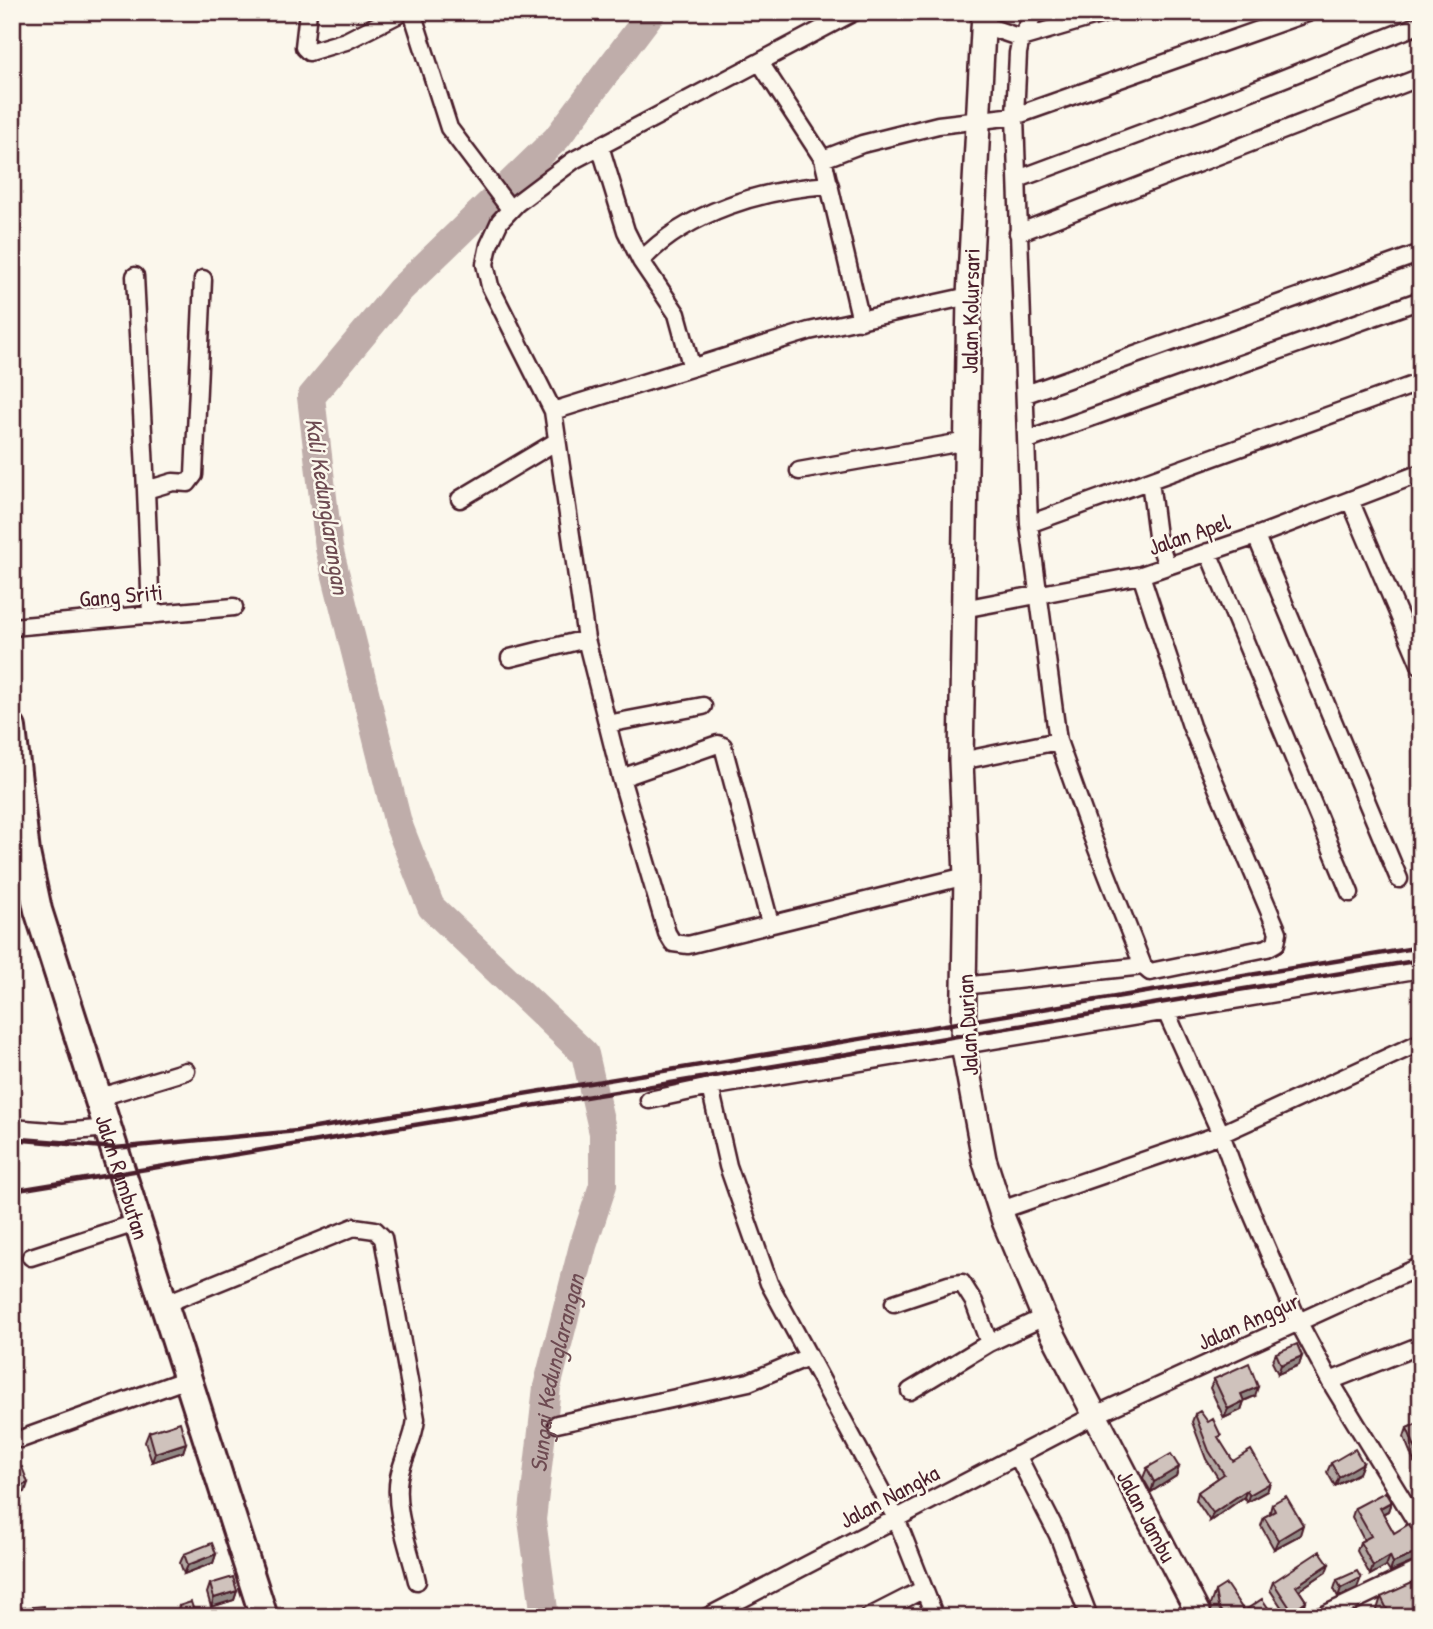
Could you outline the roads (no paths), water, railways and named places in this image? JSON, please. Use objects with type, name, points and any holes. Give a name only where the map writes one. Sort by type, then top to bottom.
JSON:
[{"type":"main road","name":"Jalan Rambutan","points":[[12,728],[26,853],[38,910],[139,1222],[162,1305],[190,1378],[264,1617]]},
{"type":"street","points":[[308,12],[304,47],[309,52],[346,41],[403,12]]},
{"type":"street","points":[[412,12],[449,128],[508,206]]},
{"type":"street","points":[[854,12],[761,64],[574,160],[508,206],[496,229],[485,264],[490,286],[553,411],[586,639],[621,778],[667,933],[673,943],[688,945],[966,876]]},
{"type":"street","points":[[1035,12],[1015,37],[1011,117],[1018,178],[1033,597],[1058,740],[1143,966],[1150,972],[1161,972],[1267,948],[1276,943],[1278,932],[1191,726],[1141,575]]},
{"type":"street","points":[[984,19],[1015,37],[1110,12]]},
{"type":"street","points":[[823,159],[862,144],[982,118],[1011,117],[1310,12]]},
{"type":"street","name":"Jalan Kolursari","points":[[963,609],[969,296],[982,118],[984,19]]},
{"type":"street","points":[[1018,178],[1206,109],[1421,24]]},
{"type":"street","points":[[761,64],[823,159],[861,321]]},
{"type":"street","points":[[1018,233],[1421,77]]},
{"type":"street","points":[[600,146],[626,231],[641,261],[677,314],[691,365]]},
{"type":"street","points":[[641,261],[675,234],[743,201],[830,184]]},
{"type":"street","points":[[1026,394],[1421,253]]},
{"type":"street","points":[[135,276],[151,615]]},
{"type":"street","points":[[146,490],[173,482],[188,483],[194,475],[203,279]]},
{"type":"street","points":[[553,411],[691,365],[808,331],[969,296]]},
{"type":"street","points":[[1028,440],[1421,300]]},
{"type":"street","points":[[1029,524],[1421,382]]},
{"type":"street","points":[[460,499],[557,441]]},
{"type":"street","points":[[799,471],[968,441]]},
{"type":"street","name":"Jalan Apel","points":[[963,609],[1141,575],[1256,536],[1421,473]]},
{"type":"street","points":[[1150,481],[1157,536],[1167,566]]},
{"type":"street","points":[[1350,500],[1421,667]]},
{"type":"street","points":[[1256,536],[1399,879]]},
{"type":"street","points":[[1208,552],[1350,893]]},
{"type":"street","name":"Gang Sriti","points":[[12,627],[234,607]]},
{"type":"street","name":"Jalan Durian","points":[[963,609],[971,759],[963,1045],[984,1159],[1001,1210],[1044,1317],[1093,1416]]},
{"type":"street","points":[[510,658],[586,639]]},
{"type":"street","points":[[607,724],[703,706]]},
{"type":"street","points":[[971,759],[1058,740]]},
{"type":"street","points":[[621,778],[718,744],[723,746],[770,923]]},
{"type":"street","points":[[963,986],[1143,966]]},
{"type":"street","points":[[649,1100],[710,1087],[1167,1014],[1421,970]]},
{"type":"street","points":[[1167,1014],[1221,1134],[1238,1181],[1299,1323],[1330,1381],[1421,1530]]},
{"type":"street","points":[[1001,1210],[1221,1134],[1421,1042]]},
{"type":"street","points":[[97,1098],[186,1071]]},
{"type":"street","points":[[710,1087],[728,1166],[750,1236],[769,1283],[896,1518],[935,1617]]},
{"type":"street","points":[[12,1128],[63,1132],[108,1128]]},
{"type":"street","points":[[31,1257],[139,1222]]},
{"type":"street","points":[[162,1305],[354,1227],[375,1230],[383,1238],[416,1419],[414,1436],[398,1479],[401,1511],[417,1581]]},
{"type":"street","name":"Jalan Anggur","points":[[1093,1416],[1421,1266]]},
{"type":"street","points":[[894,1303],[962,1283],[974,1302],[989,1343]]},
{"type":"street","points":[[910,1391],[989,1343],[1044,1317]]},
{"type":"street","points":[[1330,1381],[1421,1345]]},
{"type":"street","points":[[557,1424],[749,1382],[808,1357]]},
{"type":"street","points":[[21,1439],[190,1378]]},
{"type":"street","name":"Jalan Nangka","points":[[707,1617],[1093,1416]]},
{"type":"street","name":"Jalan Jambu","points":[[1093,1416],[1200,1617]]},
{"type":"street","points":[[1017,1455],[1058,1535],[1089,1617]]},
{"type":"street","points":[[1320,1617],[1421,1570]]},
{"type":"street","points":[[869,1617],[924,1589]]},
{"type":"waterway","name":"Kali Kedunglarangan","points":[[545,1617],[532,1520],[547,1387],[583,1246],[603,1185],[603,1133],[585,1054],[431,907],[398,823],[329,548],[311,397],[400,290],[557,138],[652,12]]},
{"type":"railway","points":[[12,1139],[115,1148],[297,1131],[1421,947]]},
{"type":"railway","points":[[12,1191],[1421,960]]},
{"type":"water label","name":"Sungai Kedunglarangan","points":[[559,1374]]}]
